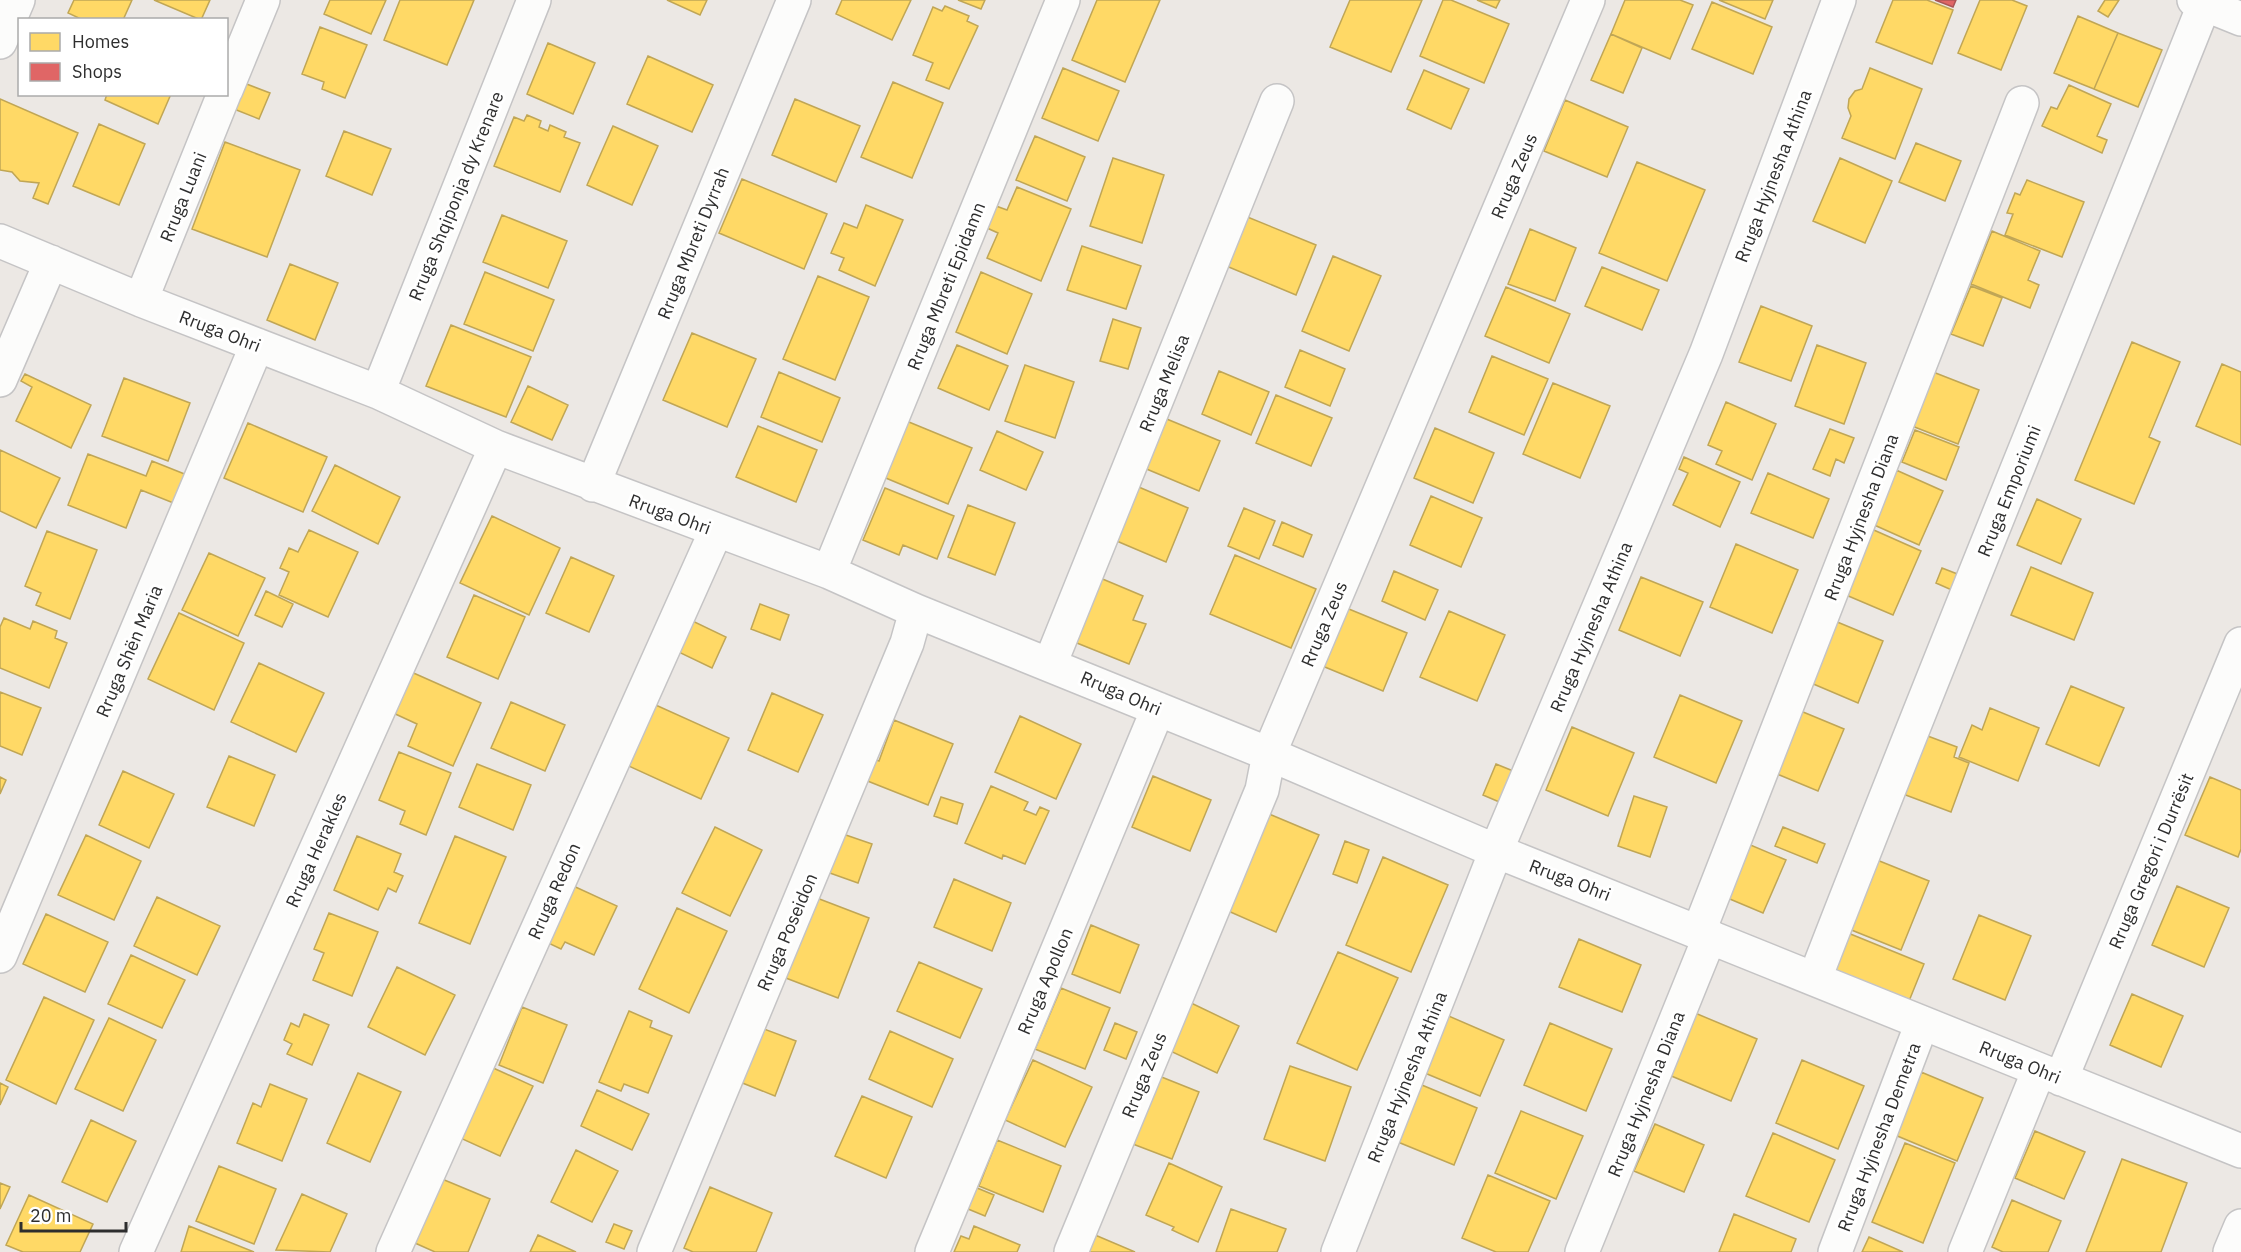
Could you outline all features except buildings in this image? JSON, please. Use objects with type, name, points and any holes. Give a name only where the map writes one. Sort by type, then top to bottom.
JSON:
[{"type":"street","points":[[0,42],[18,0]]},
{"type":"street","points":[[228,85],[263,0]]},
{"type":"street","name":"Rruga Shqiponja dy Krenare","points":[[378,392],[534,0]]},
{"type":"street","name":"Rruga Mbreti Dyrrah","points":[[593,485],[794,0]]},
{"type":"street","name":"Rruga Mbreti Epidamn","points":[[829,572],[1063,0]]},
{"type":"street","name":"Rruga Zeus","points":[[1071,1252],[1262,790],[1269,754],[1588,0]]},
{"type":"street","name":"Rruga Hyjnesha Athina","points":[[1338,1252],[1496,851],[1706,354],[1839,0]]},
{"type":"street","points":[[2199,2],[2241,19]]},
{"type":"street","name":"Rruga Emporiumi","points":[[1815,978],[1921,705],[1995,527],[2199,2]]},
{"type":"street","name":"Rruga Luani","points":[[141,300],[223,96]]},
{"type":"street","name":"Rruga Melisa","points":[[1050,664],[1277,101]]},
{"type":"street","name":"Rruga Hyjnesha Diana","points":[[1582,1252],[2022,103]]},
{"type":"street","name":"Rruga Ohri","points":[[0,241],[141,300],[378,392],[496,447],[829,572],[916,611],[1269,754],[1496,851],[1705,933],[2241,1151]]},
{"type":"street","points":[[0,380],[51,262]]},
{"type":"street","name":"Rruga Shën Maria","points":[[0,956],[257,345]]},
{"type":"street","name":"Rruga Herakles","points":[[136,1252],[496,447]]},
{"type":"street","name":"Rruga Redon","points":[[393,1252],[716,531]]},
{"type":"street","name":"Rruga Poseidon","points":[[654,1252],[907,643],[916,611]]},
{"type":"street","name":"Rruga Gregori i Durrësit","points":[[1965,1252],[2050,1074],[2241,644]]},
{"type":"street","name":"Rruga Apollon","points":[[932,1252],[1158,709]]},
{"type":"street","name":"Rruga Hyjnesha Demetra","points":[[1835,1252],[1923,1023]]},
{"type":"street","points":[[2230,1252],[2241,1226]]}]
